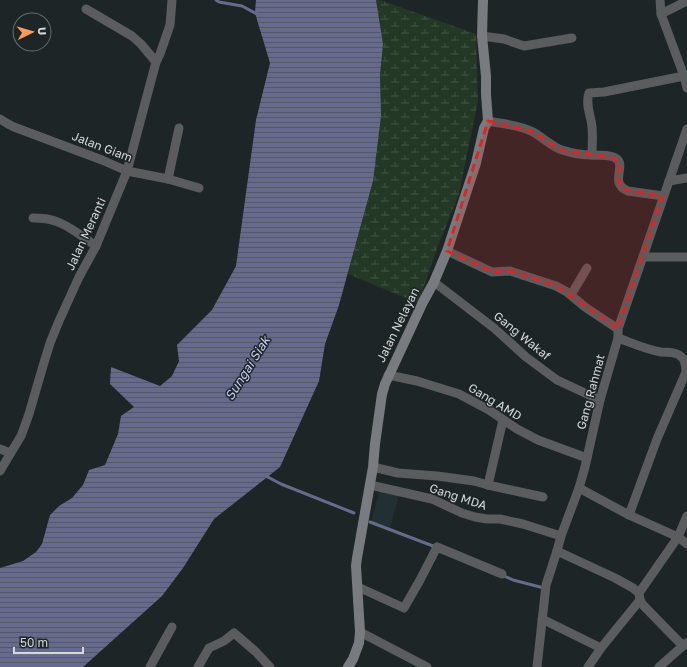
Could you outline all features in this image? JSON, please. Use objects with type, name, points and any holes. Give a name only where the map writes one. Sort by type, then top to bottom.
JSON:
[{"type":"main road","name":"Jalan Nelayan","points":[[348,667],[353,659],[359,643],[360,632],[356,558],[373,467],[382,394],[388,375],[434,282],[447,251],[476,163],[484,128],[488,121],[482,36],[484,0]]},
{"type":"street","name":"Jalan Meranti","points":[[0,471],[21,436],[50,343],[79,278],[96,246],[127,171],[156,62],[170,25],[172,0]]},
{"type":"street","points":[[660,0],[661,14],[687,88]]},
{"type":"street","points":[[661,14],[687,1]]},
{"type":"street","points":[[86,9],[132,36],[156,62]]},
{"type":"street","points":[[482,36],[504,38],[524,46],[572,38]]},
{"type":"street","points":[[592,155],[592,127],[587,98],[589,93],[604,92],[684,76]]},
{"type":"street","name":"Jalan Giam","points":[[0,119],[14,128],[127,171],[168,179],[199,188]]},
{"type":"street","points":[[488,121],[532,131],[561,150],[618,159],[620,163],[619,180],[620,186],[623,189],[664,196]]},
{"type":"street","points":[[168,179],[179,128]]},
{"type":"street","name":"Gang Rahmat","points":[[537,667],[546,585],[561,536],[579,488],[600,400],[618,334],[647,243],[687,129]]},
{"type":"street","points":[[669,181],[687,178]]},
{"type":"street","points":[[33,218],[48,219],[58,222],[70,228],[96,246]]},
{"type":"street","points":[[447,251],[492,272],[510,271],[556,286],[571,295],[618,334],[656,351],[676,353],[684,359],[687,369],[657,439],[629,515]]},
{"type":"street","points":[[643,257],[687,257]]},
{"type":"street","points":[[571,295],[587,268]]},
{"type":"street","name":"Gang Wakaf","points":[[434,282],[494,328],[526,357],[557,380],[600,400]]},
{"type":"street","name":"Gang AMD","points":[[388,375],[417,381],[459,394],[489,410],[517,429],[538,440],[586,458]]},
{"type":"street","points":[[488,485],[503,420]]},
{"type":"street","points":[[0,449],[10,453]]},
{"type":"street","points":[[373,467],[398,473],[474,481],[543,497]]},
{"type":"street","name":"Gang MDA","points":[[370,485],[432,499],[462,513],[475,517],[500,519],[523,524],[561,536]]},
{"type":"street","points":[[579,488],[629,515],[678,537],[687,544]]},
{"type":"street","points":[[588,667],[640,596],[678,537],[687,516]]},
{"type":"street","points":[[358,587],[404,608],[437,547],[502,574]]},
{"type":"street","points":[[557,550],[633,588],[640,596],[643,605],[685,644],[659,667]]},
{"type":"street","points":[[542,619],[601,648]]},
{"type":"street","points":[[153,666],[172,627]]},
{"type":"street","points":[[360,632],[427,667]]},
{"type":"street","points":[[198,667],[209,648],[224,642],[234,633],[256,652],[270,667]]},
{"type":"highlighted area","points":[[488,121],[532,131],[561,150],[612,157],[620,163],[619,180],[623,189],[663,196],[618,329],[556,286],[510,271],[492,272],[447,251]]},
{"type":"shaded area","points":[[380,491],[399,495],[390,528],[371,521]]},
{"type":"green space","points":[[376,0],[380,0],[476,34],[478,101],[459,194],[438,246],[418,303],[348,274],[373,181],[383,44]]},
{"type":"water","name":"Sungai Siak","points":[[256,0],[376,0],[383,44],[380,75],[381,116],[373,181],[339,305],[325,344],[319,381],[280,467],[214,519],[183,568],[162,596],[83,667],[0,667],[0,568],[23,561],[36,552],[42,544],[50,515],[59,506],[72,498],[83,485],[89,470],[105,465],[118,434],[121,416],[134,407],[110,384],[111,367],[160,386],[172,376],[179,361],[177,345],[212,310],[236,266],[256,120],[270,63],[255,13]]},
{"type":"waterway","points":[[216,0],[219,2],[242,6],[257,14]]},
{"type":"waterway","points":[[264,475],[281,484],[354,513]]},
{"type":"waterway","points":[[370,522],[433,546]]},
{"type":"waterway","points":[[502,575],[513,580],[544,588]]}]
